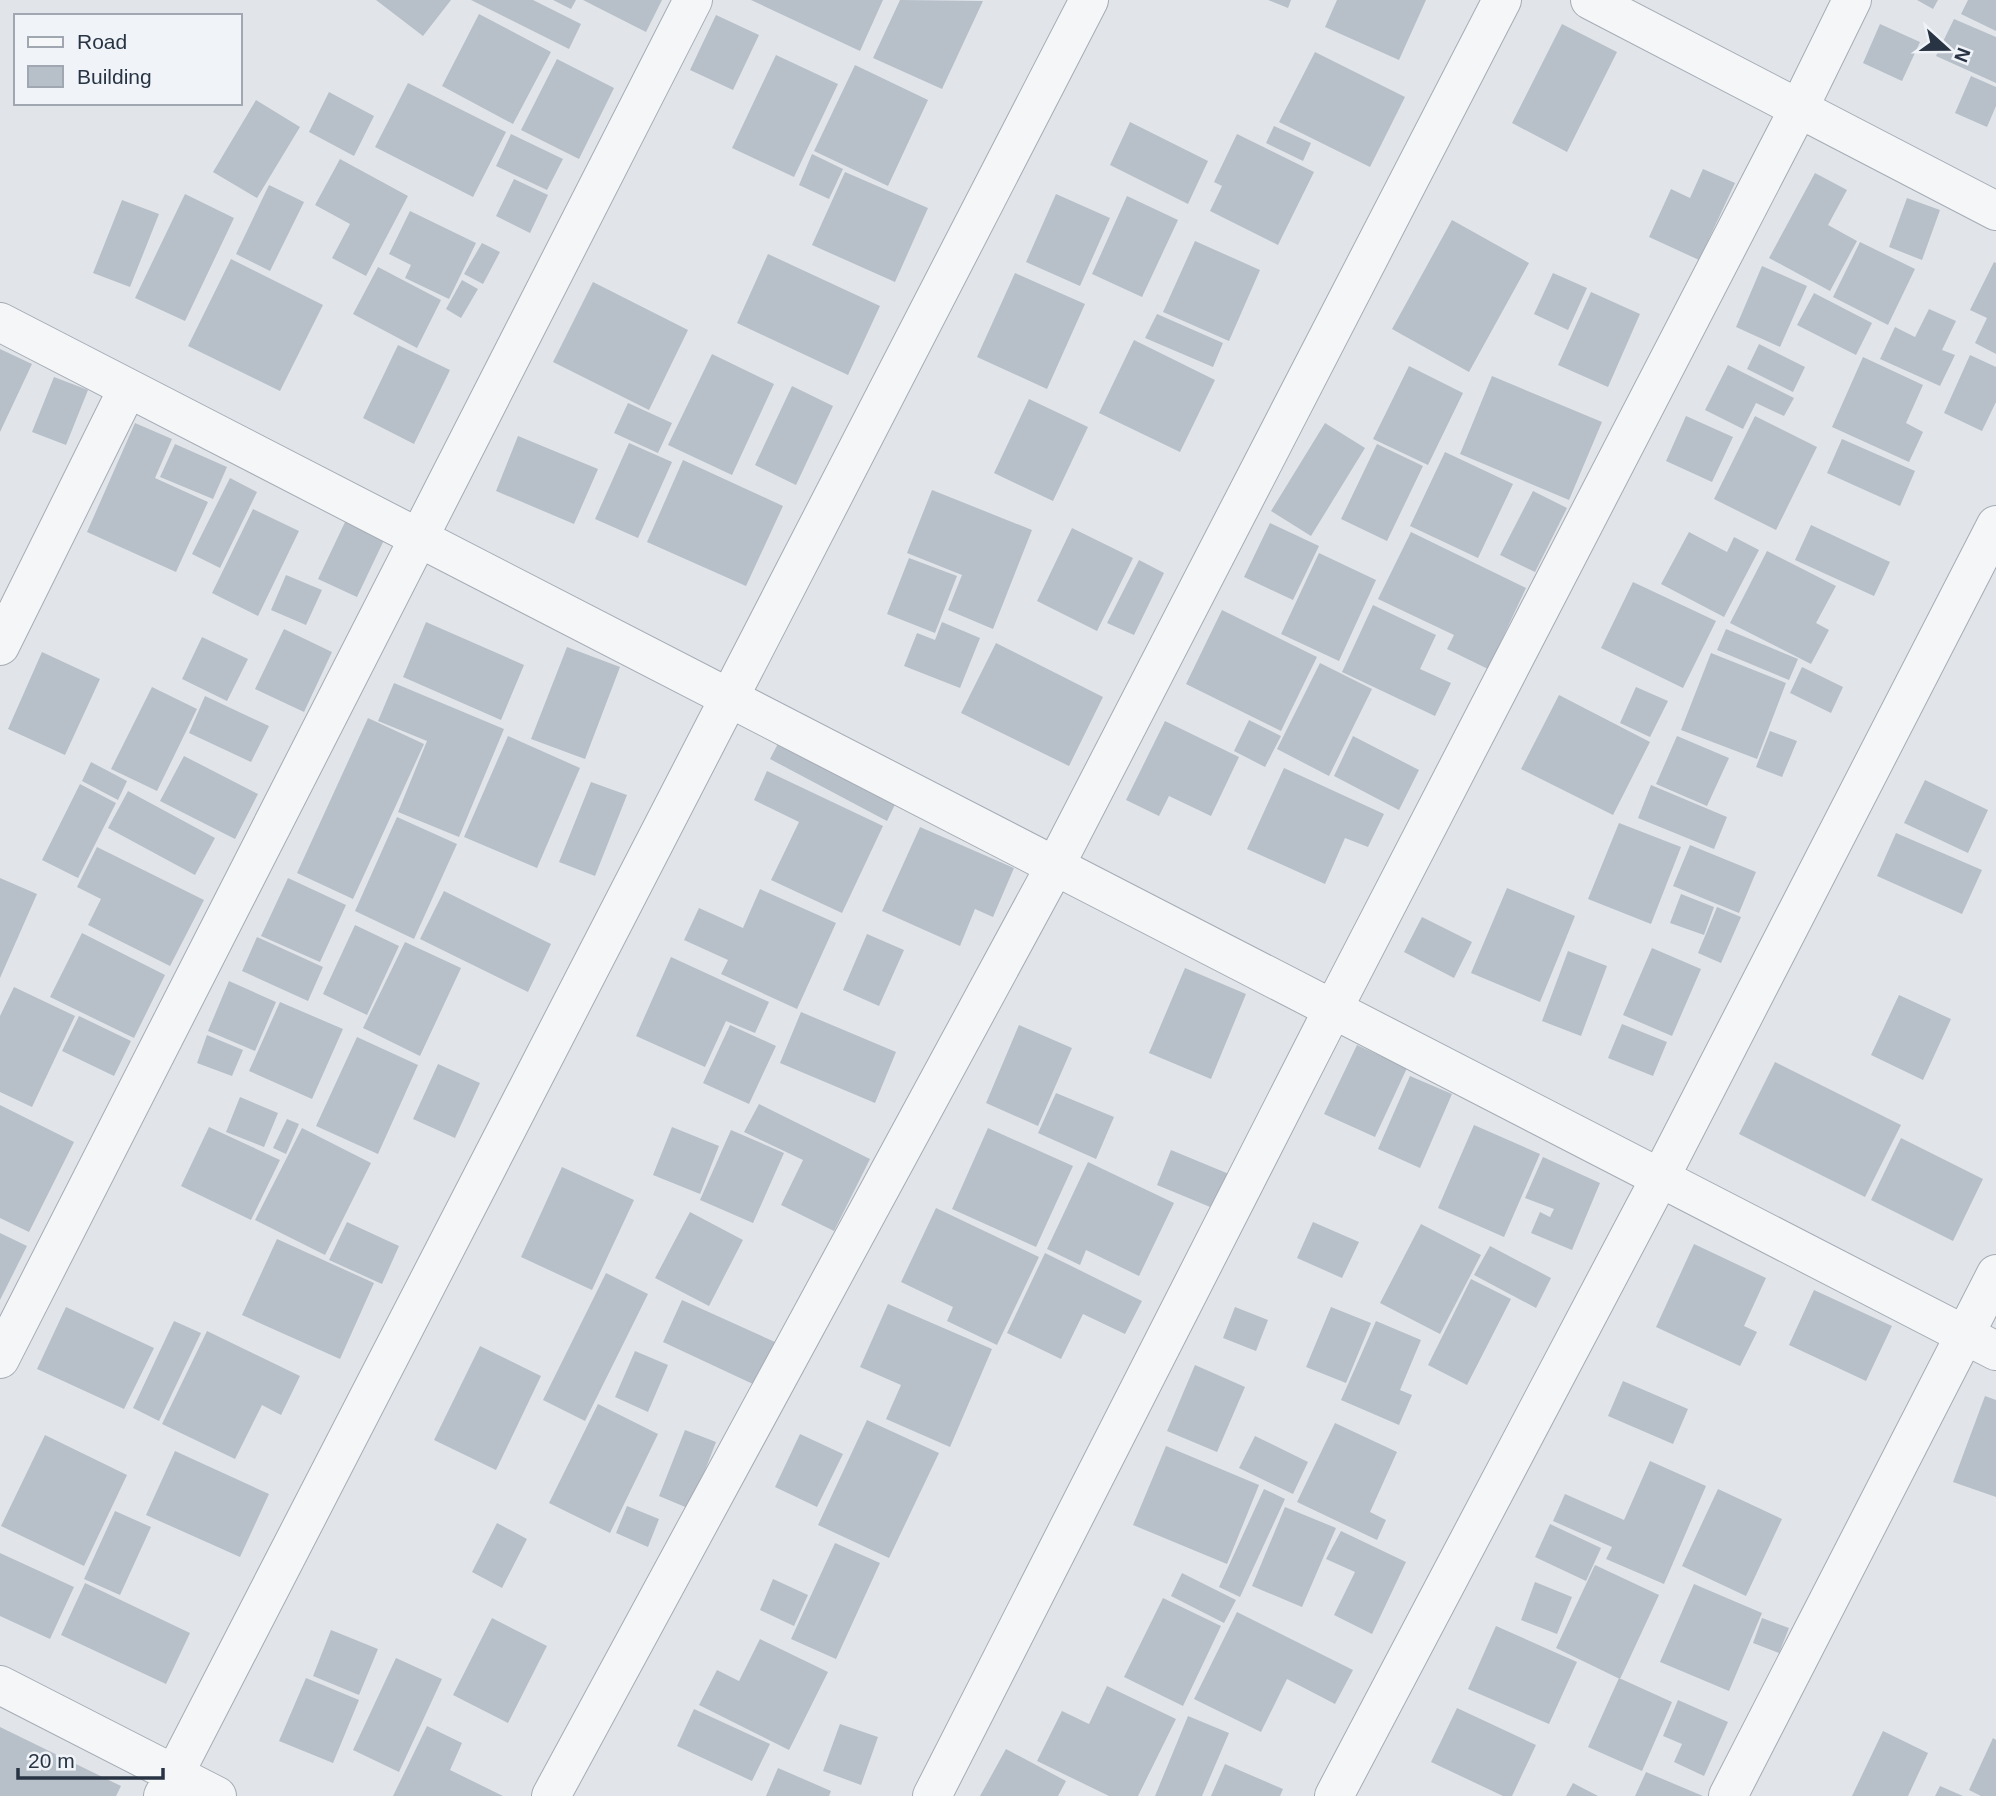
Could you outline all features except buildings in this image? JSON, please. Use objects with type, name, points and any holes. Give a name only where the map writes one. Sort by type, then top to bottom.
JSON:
[{"type":"street","points":[[0,1359],[693,0]]},
{"type":"street","points":[[169,1785],[1089,0]]},
{"type":"street","points":[[551,1796],[1055,866],[1502,0]]},
{"type":"street","points":[[1590,0],[1996,211]]},
{"type":"street","points":[[932,1796],[1852,0]]},
{"type":"street","points":[[0,322],[1980,1343]]},
{"type":"street","points":[[0,646],[128,388]]},
{"type":"street","points":[[1334,1796],[1660,1178],[1996,525]]},
{"type":"street","points":[[1728,1796],[1980,1343],[1996,1274]]},
{"type":"street","points":[[0,1685],[169,1785],[217,1796]]}]
